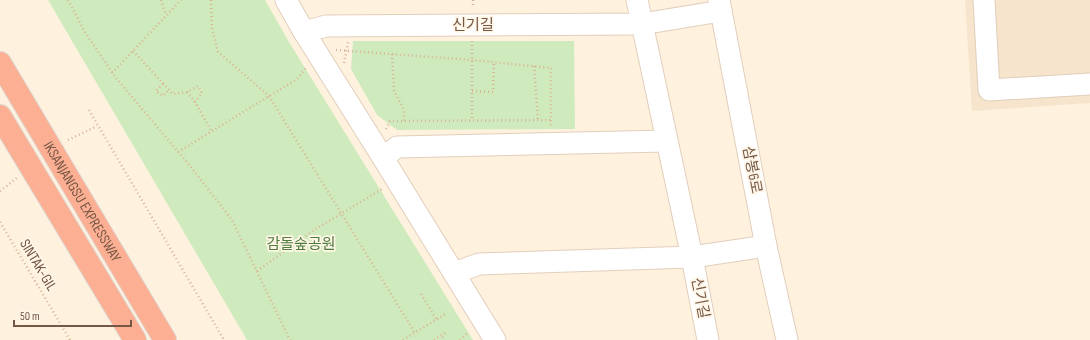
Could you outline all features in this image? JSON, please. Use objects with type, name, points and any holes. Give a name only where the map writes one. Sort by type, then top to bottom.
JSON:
[{"type":"highway","name":"IKSANJANGSU EXPRESSWAY","points":[[0,63],[165,340]]},
{"type":"highway","name":"IKSANJANGSU EXPRESSWAY","points":[[0,116],[135,340]]},
{"type":"street","points":[[286,0],[304,32],[495,340]]},
{"type":"street","name":"신기길","points":[[637,0],[692,257],[708,340]]},
{"type":"street","points":[[984,0],[989,90],[1090,84]]},
{"type":"street","name":"신기길","points":[[304,32],[326,26],[642,24],[720,5]]},
{"type":"street","name":"삼봉6로","points":[[720,5],[766,246],[787,340]]},
{"type":"street","points":[[383,158],[397,147],[666,141]]},
{"type":"street","name":"신기길","points":[[454,273],[479,264],[692,257],[766,246]]},
{"type":"path","points":[[68,0],[85,32],[112,73],[232,220],[290,340]]},
{"type":"path","points":[[161,0],[166,16]]},
{"type":"path","points":[[112,73],[181,0]]},
{"type":"path","points":[[211,0],[212,29],[218,52],[269,96],[415,333]]},
{"type":"path","points":[[472,37],[472,121]]},
{"type":"path","points":[[344,65],[349,38]]},
{"type":"path","points":[[333,50],[472,60],[550,68],[551,134]]},
{"type":"path","points":[[133,51],[173,94],[187,92],[198,86],[202,93],[195,102]]},
{"type":"path","points":[[392,54],[394,91],[404,110],[404,121]]},
{"type":"path","points":[[472,91],[493,92],[494,62]]},
{"type":"path","points":[[178,152],[297,79],[310,65]]},
{"type":"path","points":[[534,66],[538,120]]},
{"type":"path","points":[[163,84],[156,90],[163,96],[169,90]]},
{"type":"path","points":[[187,92],[195,102],[212,132]]},
{"type":"path","points":[[88,110],[224,340]]},
{"type":"path","points":[[383,134],[390,121],[551,120]]},
{"type":"path","points":[[68,140],[97,126]]},
{"type":"path","points":[[0,191],[18,178]]},
{"type":"path","points":[[257,271],[314,230],[388,185]]},
{"type":"path","name":"SINTAK-GIL","points":[[0,222],[70,340]]},
{"type":"path","points":[[420,294],[436,319]]},
{"type":"path","points":[[403,340],[446,313]]},
{"type":"path","points":[[434,340],[446,332],[441,340]]},
{"type":"shaded area","points":[[965,0],[1090,0],[1090,103],[972,111]]},
{"type":"green space","name":"감돌숲공원","points":[[48,0],[265,0],[289,42],[473,340],[247,340]]},
{"type":"green space","points":[[353,41],[574,41],[575,129],[397,130],[377,115],[351,69]]}]
